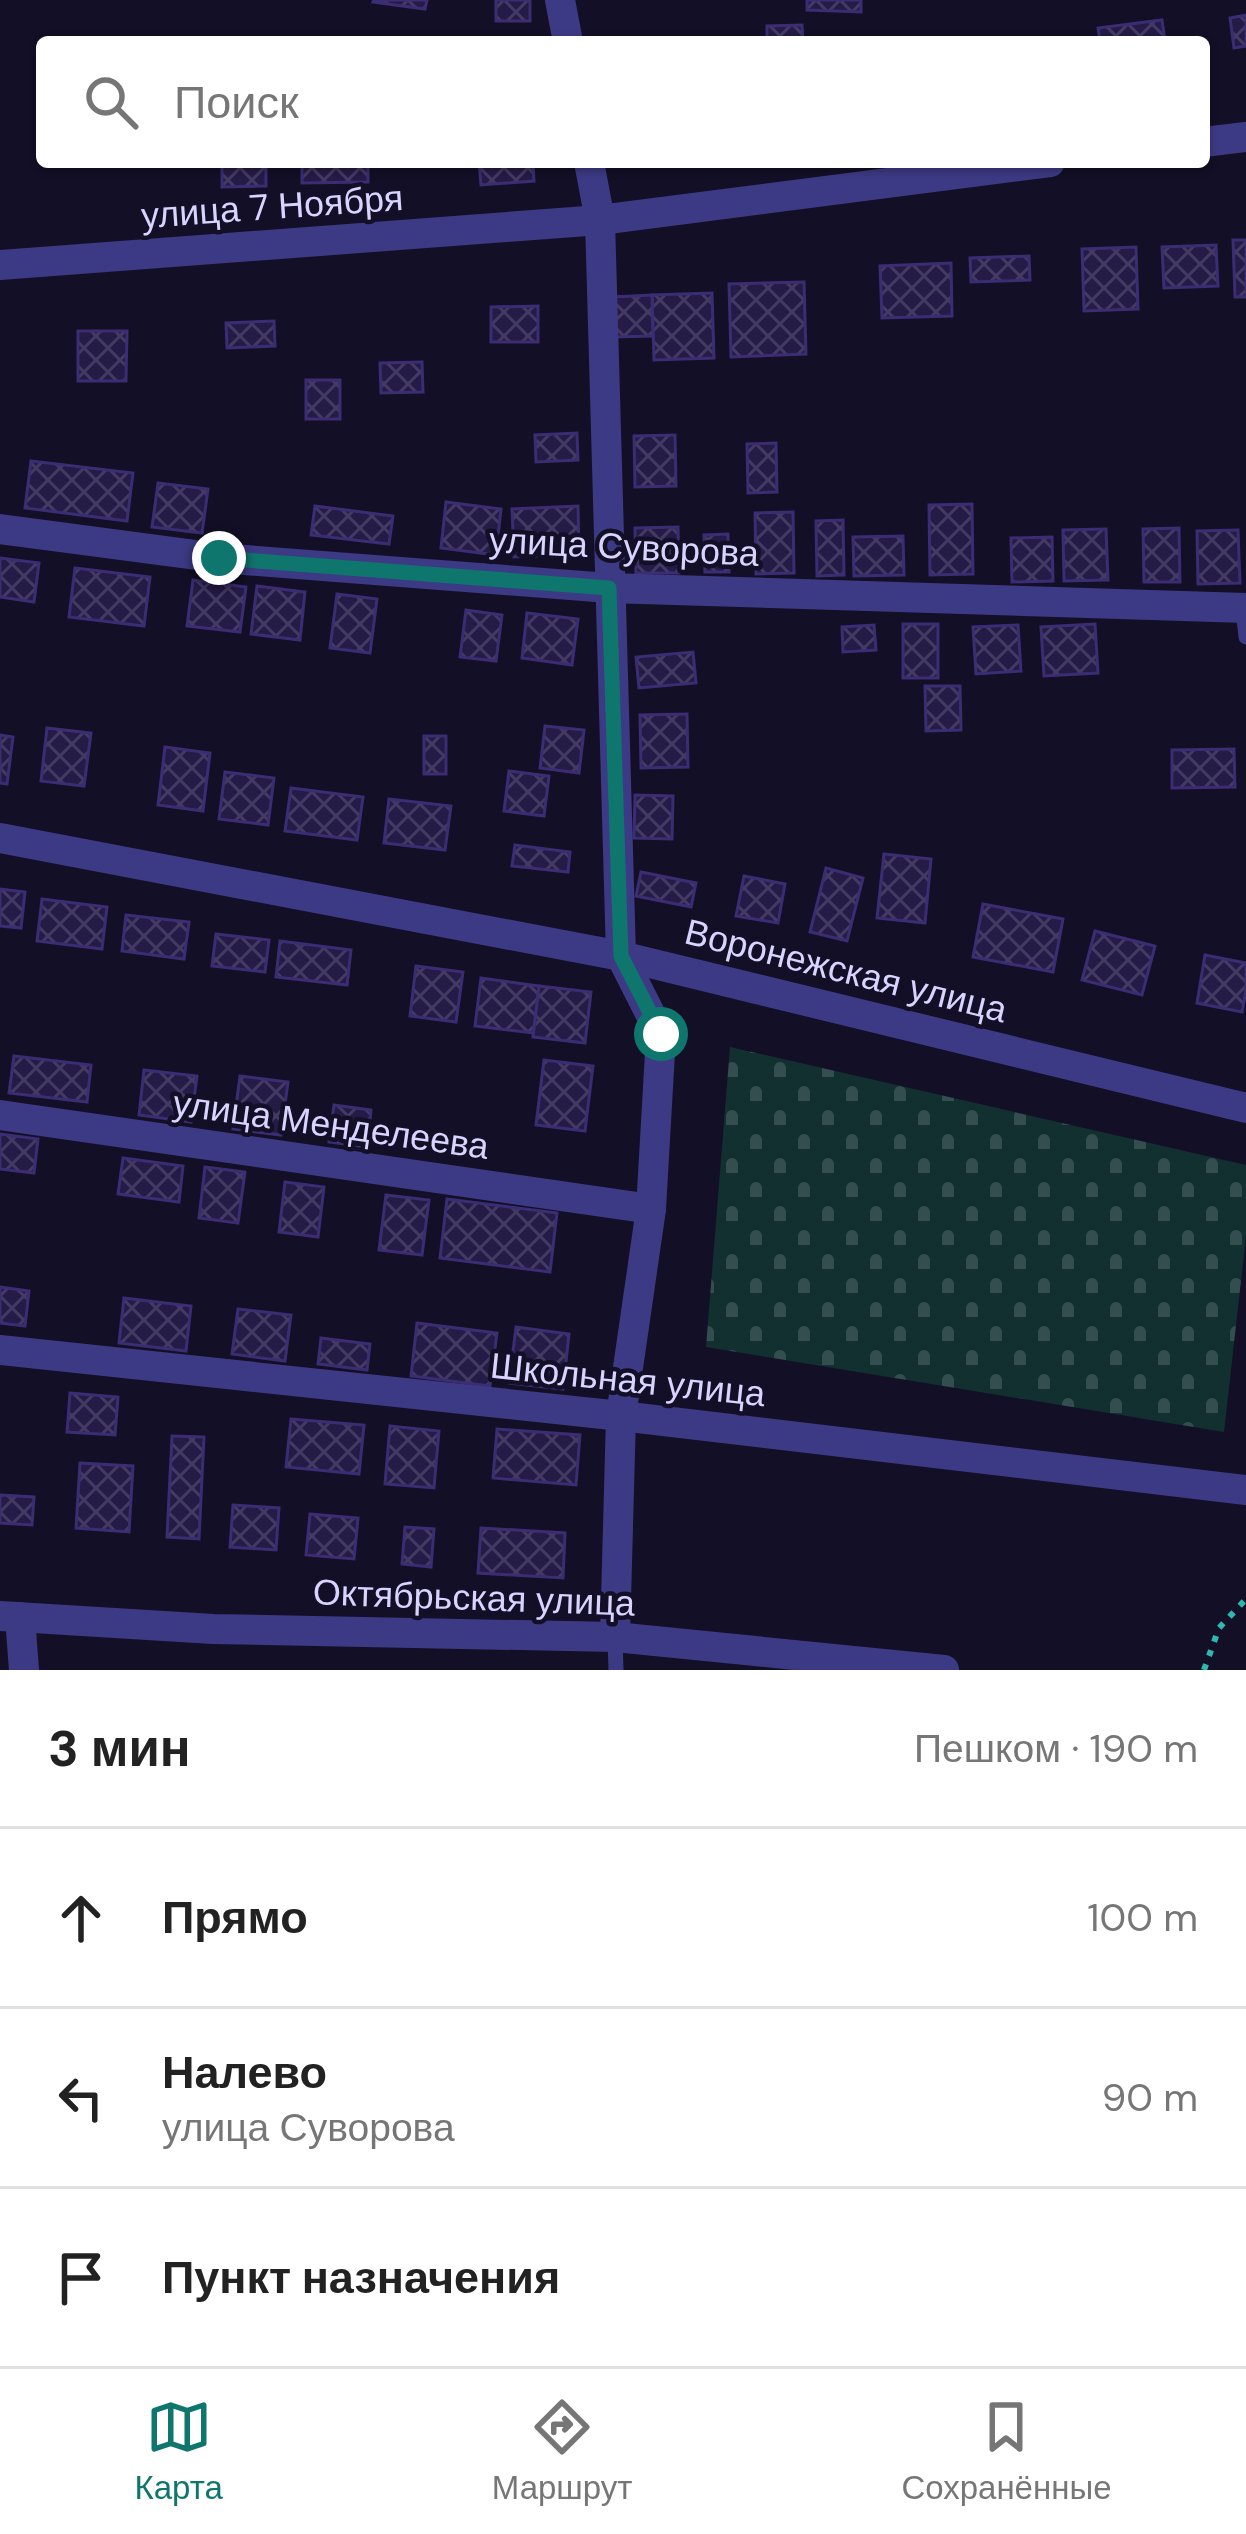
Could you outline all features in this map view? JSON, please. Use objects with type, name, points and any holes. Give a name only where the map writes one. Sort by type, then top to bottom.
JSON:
[{"type":"street","points":[[560,0],[567,36]]},
{"type":"street","points":[[1210,141],[1246,137]]},
{"type":"street","points":[[590,168],[600,220],[621,956],[661,1034],[651,1209],[621,1416],[615,1637]]},
{"type":"street","name":"улица 7 Ноября","points":[[0,266],[600,220],[1003,168]]},
{"type":"street","name":"улица Суворова","points":[[0,529],[219,558],[609,588],[1245,618]]},
{"type":"street","name":"Воронежская улица","points":[[0,838],[621,956],[1246,1108]]},
{"type":"street","name":"улица Менделеева","points":[[0,1115],[651,1209]]},
{"type":"street","name":"Школьная улица","points":[[0,1350],[621,1416],[1246,1490]]},
{"type":"street","points":[[10,1617],[24,1670]]},
{"type":"street","name":"Октябрьская улица","points":[[10,1617],[213,1629],[615,1637],[944,1670]]},
{"type":"lane","points":[[615,1637],[616,1670]]},
{"type":"path","points":[[1204,1670],[1219,1628],[1246,1599]]},
{"type":"green space","points":[[730,1047],[1246,1165],[1246,1236],[1224,1432],[706,1347]]},
{"type":"building","points":[[374,0],[427,0],[425,9]]},
{"type":"building","points":[[496,0],[530,0],[530,21],[496,21]]},
{"type":"building","points":[[807,0],[861,0],[861,12],[807,10]]},
{"type":"building","points":[[1246,15],[1246,46],[1234,48],[1230,18]]},
{"type":"building","points":[[1162,20],[1164,36],[1099,36],[1098,28]]},
{"type":"building","points":[[802,25],[803,36],[767,36],[767,26]]},
{"type":"building","points":[[222,168],[266,168],[266,186],[222,187]]},
{"type":"building","points":[[302,168],[368,168],[368,182],[302,183]]},
{"type":"building","points":[[480,168],[533,168],[534,181],[481,185]]},
{"type":"building","points":[[1233,240],[1246,240],[1246,297],[1235,297]]},
{"type":"building","points":[[1216,245],[1218,286],[1164,288],[1162,247]]},
{"type":"building","points":[[1136,247],[1138,309],[1084,311],[1082,249]]},
{"type":"building","points":[[1029,256],[1030,280],[971,282],[970,258]]},
{"type":"building","points":[[951,263],[952,316],[882,318],[880,266]]},
{"type":"building","points":[[804,282],[806,354],[731,357],[729,284]]},
{"type":"building","points":[[712,293],[714,358],[654,360],[652,295]]},
{"type":"building","points":[[652,295],[653,336],[614,337],[612,297]]},
{"type":"building","points":[[538,306],[538,342],[491,342],[491,307]]},
{"type":"building","points":[[274,321],[275,346],[227,348],[226,323]]},
{"type":"building","points":[[78,331],[127,331],[126,381],[78,381]]},
{"type":"building","points":[[422,362],[423,392],[381,393],[380,363]]},
{"type":"building","points":[[306,380],[340,380],[340,419],[306,419]]},
{"type":"building","points":[[577,433],[578,460],[536,462],[535,435]]},
{"type":"building","points":[[675,435],[676,486],[635,487],[634,436]]},
{"type":"building","points":[[776,443],[777,492],[748,493],[747,444]]},
{"type":"building","points":[[31,461],[133,473],[127,521],[25,508]]},
{"type":"building","points":[[158,483],[208,489],[202,533],[152,527]]},
{"type":"building","points":[[446,502],[501,509],[496,555],[441,548]]},
{"type":"building","points":[[972,504],[973,574],[930,575],[929,505]]},
{"type":"building","points":[[315,506],[393,516],[389,544],[311,535]]},
{"type":"building","points":[[578,506],[579,554],[514,557],[512,509]]},
{"type":"building","points":[[793,512],[794,573],[756,574],[755,513]]},
{"type":"building","points":[[843,520],[844,575],[817,576],[816,521]]},
{"type":"building","points":[[678,527],[679,573],[636,573],[635,528]]},
{"type":"building","points":[[1179,528],[1180,582],[1144,582],[1143,529]]},
{"type":"building","points":[[1106,529],[1108,580],[1064,581],[1063,530]]},
{"type":"building","points":[[1238,530],[1240,583],[1198,584],[1197,531]]},
{"type":"building","points":[[728,534],[729,572],[705,572],[704,535]]},
{"type":"building","points":[[903,536],[904,575],[854,576],[853,537]]},
{"type":"building","points":[[1052,537],[1053,581],[1012,582],[1011,538]]},
{"type":"building","points":[[0,558],[39,563],[34,602],[0,597]]},
{"type":"building","points":[[75,568],[150,577],[144,626],[69,617]]},
{"type":"building","points":[[193,580],[246,587],[240,632],[187,626]]},
{"type":"building","points":[[257,586],[305,592],[300,640],[251,634]]},
{"type":"building","points":[[337,594],[377,599],[370,653],[330,648]]},
{"type":"building","points":[[466,610],[502,615],[496,661],[460,657]]},
{"type":"building","points":[[527,613],[578,619],[572,665],[522,658]]},
{"type":"building","points":[[903,624],[938,624],[938,678],[903,678]]},
{"type":"building","points":[[1095,624],[1098,673],[1044,676],[1041,627]]},
{"type":"building","points":[[874,625],[876,650],[843,652],[842,627]]},
{"type":"building","points":[[1018,625],[1021,671],[976,674],[973,627]]},
{"type":"building","points":[[693,652],[696,683],[639,688],[636,657]]},
{"type":"building","points":[[925,686],[960,686],[961,730],[926,731]]},
{"type":"building","points":[[687,714],[688,767],[641,768],[640,715]]},
{"type":"building","points":[[545,726],[584,730],[579,773],[540,768]]},
{"type":"building","points":[[47,728],[91,733],[84,786],[41,781]]},
{"type":"building","points":[[0,735],[13,737],[7,784],[0,783]]},
{"type":"building","points":[[424,736],[446,736],[446,774],[424,774]]},
{"type":"building","points":[[165,747],[210,753],[203,811],[158,805]]},
{"type":"building","points":[[1234,749],[1235,787],[1172,788],[1172,750]]},
{"type":"building","points":[[509,771],[549,776],[544,816],[504,811]]},
{"type":"building","points":[[225,772],[274,778],[268,825],[219,819]]},
{"type":"building","points":[[291,788],[363,797],[357,840],[285,831]]},
{"type":"building","points":[[635,795],[673,796],[672,839],[634,838]]},
{"type":"building","points":[[389,799],[451,806],[445,850],[384,843]]},
{"type":"building","points":[[515,845],[570,852],[568,872],[512,866]]},
{"type":"building","points":[[884,854],[931,859],[925,923],[877,918]]},
{"type":"building","points":[[826,868],[863,878],[847,941],[810,932]]},
{"type":"building","points":[[641,872],[696,883],[691,907],[636,896]]},
{"type":"building","points":[[744,876],[785,884],[778,923],[736,916]]},
{"type":"building","points":[[0,889],[25,892],[21,928],[0,926]]},
{"type":"building","points":[[42,899],[107,907],[102,949],[37,941]]},
{"type":"building","points":[[983,904],[1063,919],[1053,972],[973,957]]},
{"type":"building","points":[[126,915],[189,922],[184,959],[122,951]]},
{"type":"building","points":[[1095,931],[1155,946],[1142,995],[1082,980]]},
{"type":"building","points":[[216,934],[269,940],[265,972],[212,966]]},
{"type":"building","points":[[280,941],[351,950],[347,985],[276,977]]},
{"type":"building","points":[[1205,955],[1246,963],[1242,1012],[1197,1003]]},
{"type":"building","points":[[416,966],[463,972],[456,1022],[410,1016]]},
{"type":"building","points":[[481,978],[539,986],[534,1033],[475,1026]]},
{"type":"building","points":[[539,986],[591,992],[585,1043],[533,1037]]},
{"type":"building","points":[[14,1056],[91,1065],[87,1102],[9,1093]]},
{"type":"building","points":[[544,1060],[593,1066],[585,1131],[536,1125]]},
{"type":"building","points":[[144,1070],[197,1076],[191,1122],[139,1115]]},
{"type":"building","points":[[240,1076],[288,1082],[281,1135],[233,1129]]},
{"type":"building","points":[[334,1105],[371,1110],[367,1147],[329,1142]]},
{"type":"building","points":[[0,1134],[38,1139],[34,1173],[0,1169]]},
{"type":"building","points":[[123,1158],[183,1166],[179,1202],[118,1194]]},
{"type":"building","points":[[205,1167],[245,1172],[238,1223],[199,1218]]},
{"type":"building","points":[[285,1182],[324,1187],[318,1237],[279,1232]]},
{"type":"building","points":[[386,1195],[429,1200],[422,1255],[379,1250]]},
{"type":"building","points":[[447,1199],[557,1213],[550,1272],[440,1258]]},
{"type":"building","points":[[0,1287],[29,1291],[25,1326],[0,1323]]},
{"type":"building","points":[[124,1298],[191,1306],[186,1351],[119,1343]]},
{"type":"building","points":[[238,1309],[291,1315],[285,1361],[232,1354]]},
{"type":"building","points":[[417,1323],[497,1333],[490,1386],[411,1376]]},
{"type":"building","points":[[516,1327],[569,1334],[563,1389],[509,1383]]},
{"type":"building","points":[[321,1338],[370,1344],[367,1370],[318,1364]]},
{"type":"building","points":[[70,1393],[118,1397],[115,1435],[67,1432]]},
{"type":"building","points":[[291,1419],[364,1425],[359,1474],[286,1467]]},
{"type":"building","points":[[390,1426],[439,1431],[434,1488],[385,1484]]},
{"type":"building","points":[[497,1429],[580,1435],[576,1485],[493,1478]]},
{"type":"building","points":[[172,1436],[204,1437],[199,1539],[167,1537]]},
{"type":"building","points":[[80,1463],[133,1466],[129,1532],[76,1528]]},
{"type":"building","points":[[0,1495],[34,1497],[32,1525],[0,1523]]},
{"type":"building","points":[[233,1505],[279,1508],[276,1550],[230,1547]]},
{"type":"building","points":[[310,1514],[358,1518],[354,1559],[306,1555]]},
{"type":"building","points":[[405,1527],[434,1529],[431,1567],[402,1564]]},
{"type":"building","points":[[481,1528],[565,1533],[563,1578],[478,1573]]},
{"type":"route","points":[[219,558],[609,588],[621,956],[661,1034]]}]
